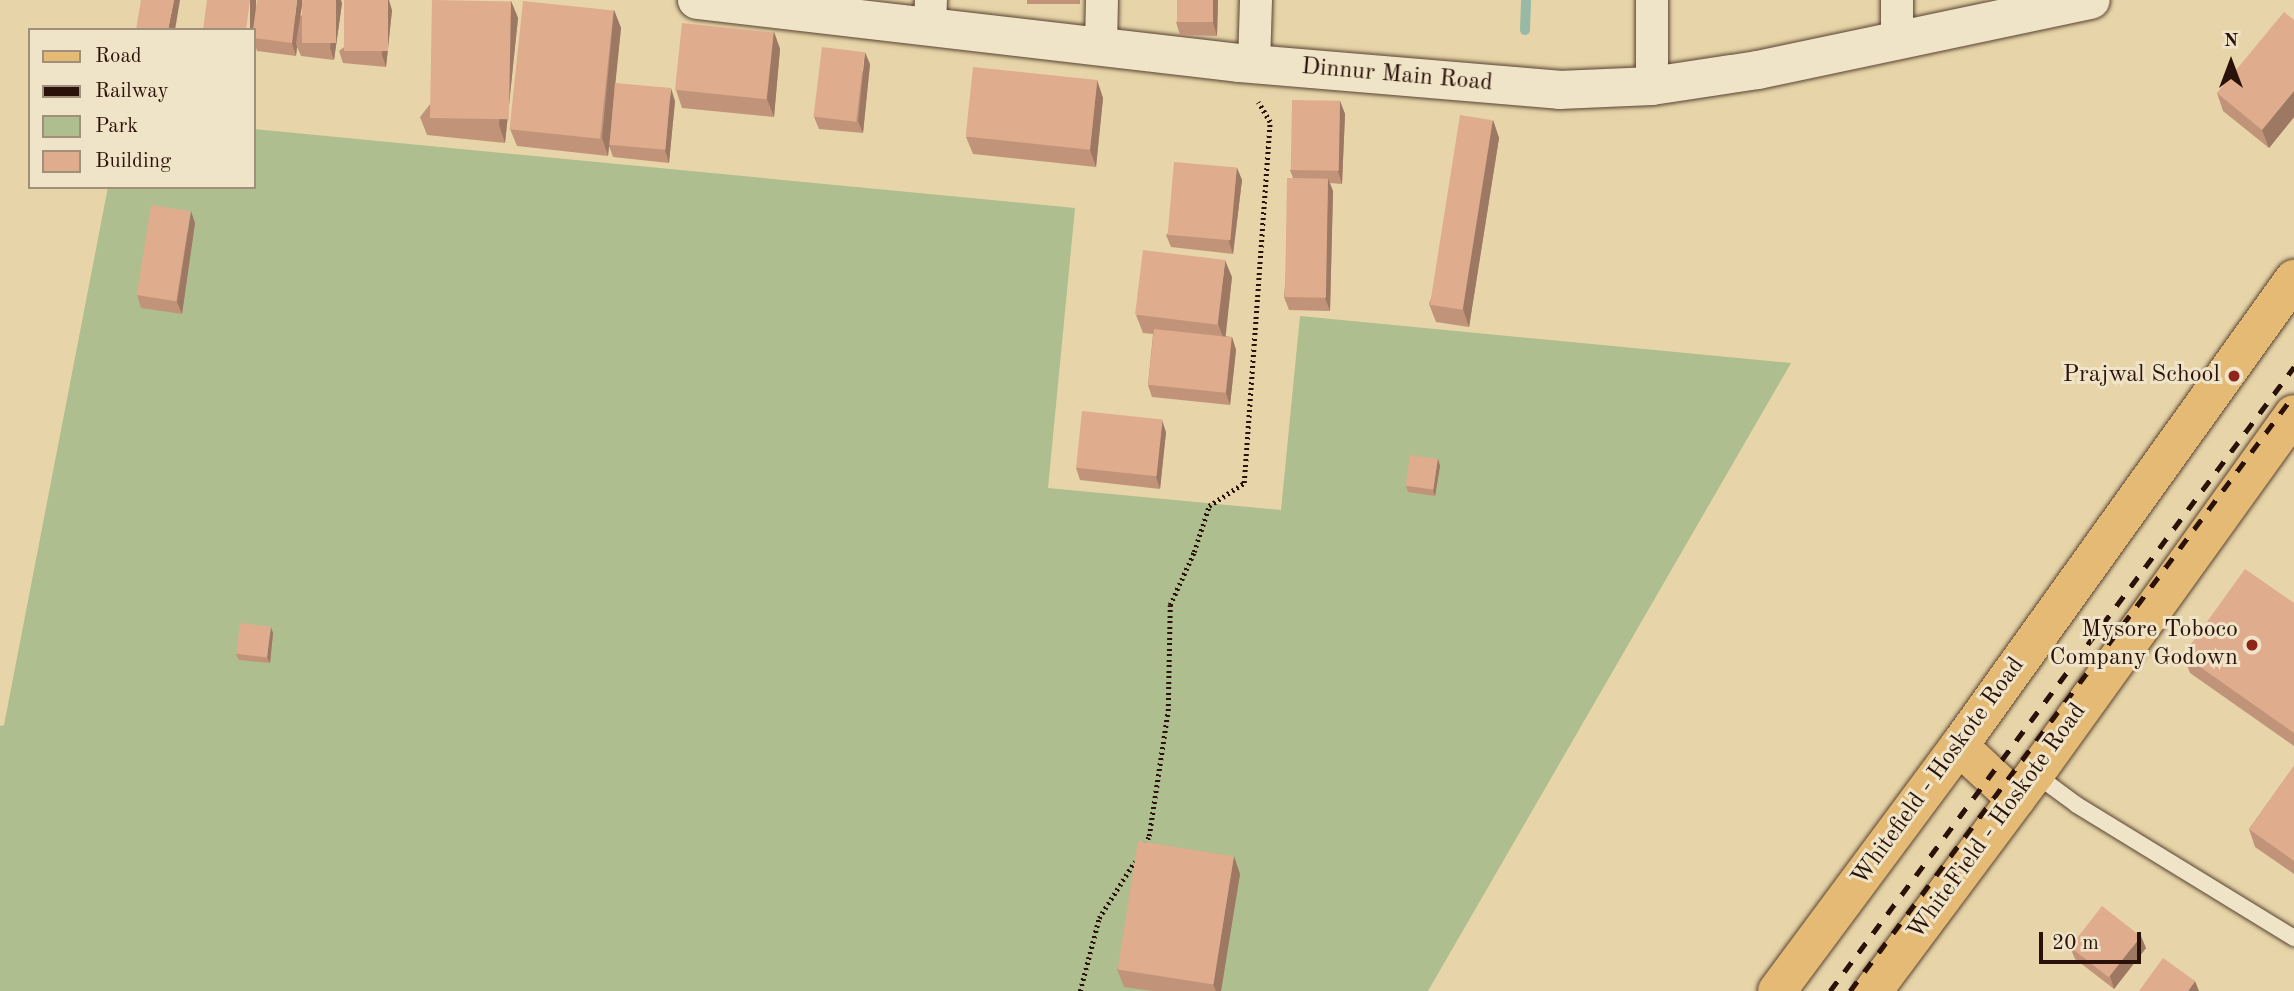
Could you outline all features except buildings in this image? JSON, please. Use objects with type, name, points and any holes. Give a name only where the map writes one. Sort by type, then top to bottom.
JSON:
[{"type":"main road","name":"Whitefield - Hoskote Road","points":[[1777,991],[1959,746],[2294,279]]},
{"type":"main road","name":"WhiteField - Hoskote Road","points":[[1873,991],[2025,787],[2294,414]]},
{"type":"main road","points":[[1959,746],[2025,787]]},
{"type":"street","name":"Dinnur Main Road","points":[[697,0],[930,13],[1101,46],[1254,64],[1559,90],[1652,86],[1758,70],[2091,0]]},
{"type":"street","points":[[1101,46],[1102,0]]},
{"type":"street","points":[[1254,64],[1256,0]]},
{"type":"street","points":[[1652,0],[1652,86]]},
{"type":"street","points":[[1897,0],[1897,40]]},
{"type":"lane","points":[[2025,787],[2077,805],[2294,939]]},
{"type":"path","points":[[1144,846],[1149,836],[1168,711],[1170,605],[1194,552],[1209,506],[1244,483],[1270,122],[1253,94],[1254,64]]},
{"type":"path","points":[[1080,991],[1100,918],[1138,857]]},
{"type":"green space","points":[[256,129],[1075,208],[1048,488],[1281,510],[1300,316],[1791,363],[1428,991],[0,991],[0,726],[4,725],[108,189],[256,189]]},
{"type":"waterway","points":[[1525,30],[1526,0]]},
{"type":"railway","points":[[1830,991],[2294,367]]},
{"type":"railway","points":[[1850,991],[2294,395]]},
{"type":"place","name":"Prajwal School","points":[[2234,376]]},
{"type":"place","name":"Mysore Toboco Company Godown","points":[[2252,645]]}]
